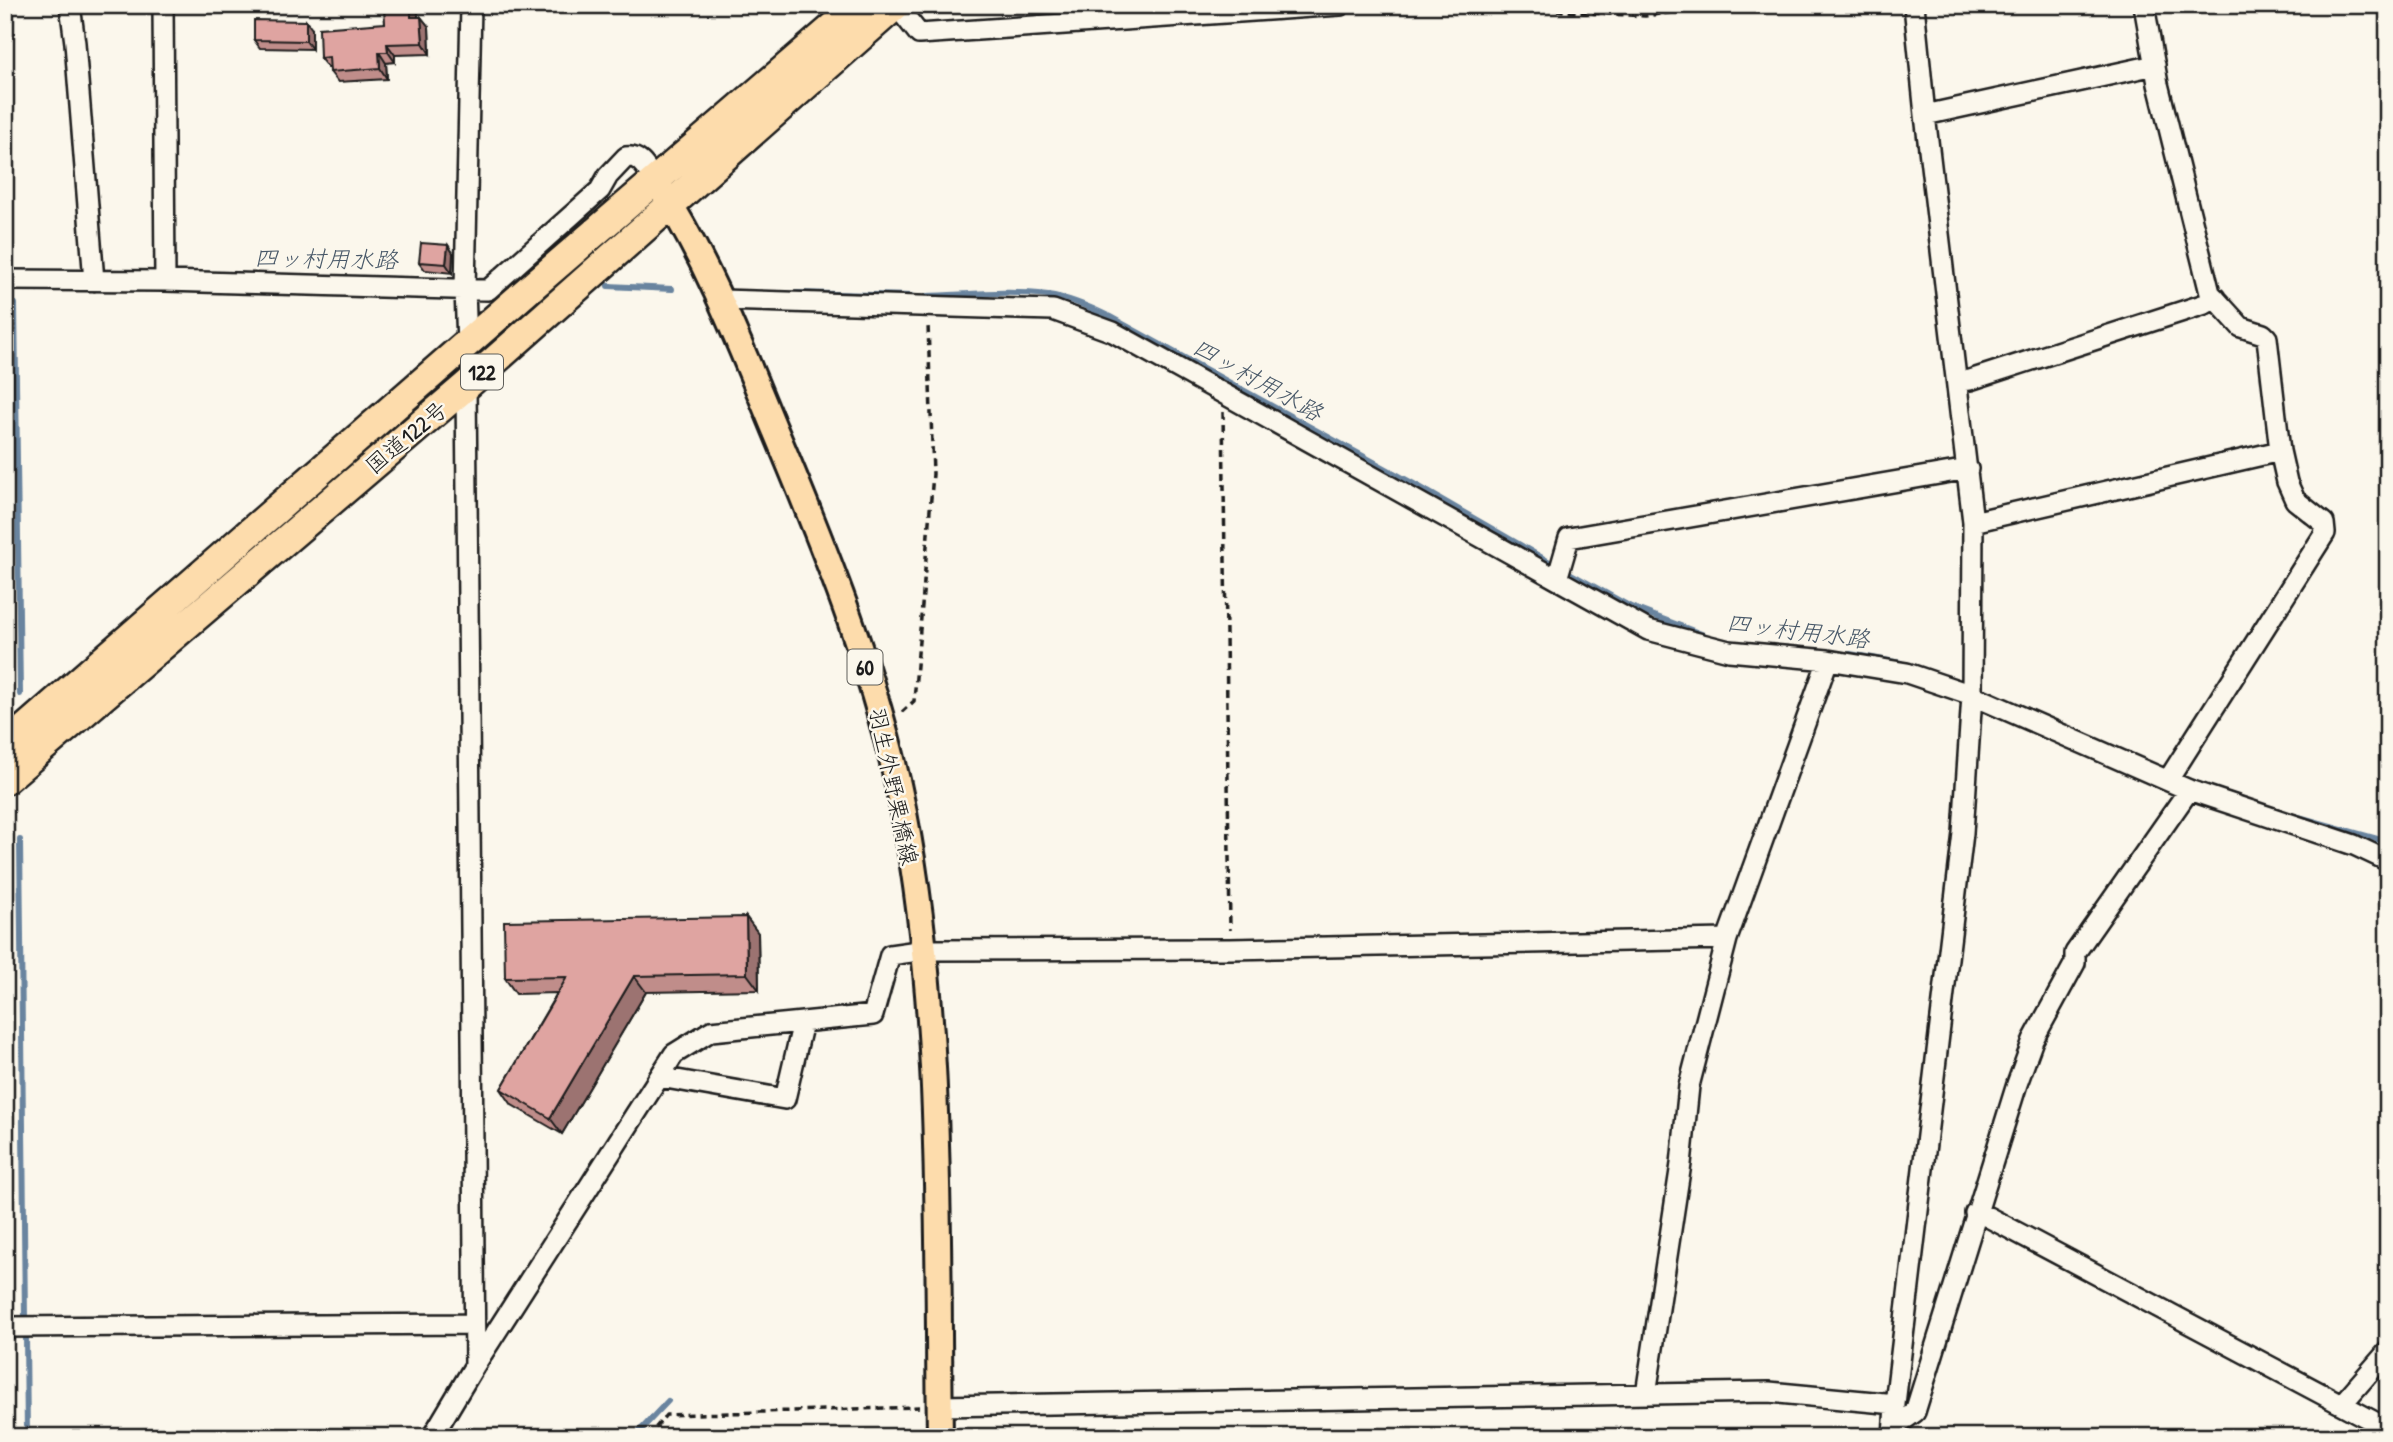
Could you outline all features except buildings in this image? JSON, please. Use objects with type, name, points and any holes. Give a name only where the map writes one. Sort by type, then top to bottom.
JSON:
[{"type":"highway","name":"国道122号","points":[[5,746],[859,5]]},
{"type":"highway","name":"国道122号","points":[[5,780],[466,386],[896,5]]},
{"type":"main road","name":"羽生外野栗橋線","points":[[655,181],[721,300],[836,579],[883,728],[904,812],[925,950],[935,1131],[940,1437]]},
{"type":"street","points":[[70,5],[94,281]]},
{"type":"street","points":[[163,5],[165,281]]},
{"type":"street","points":[[467,345],[465,289],[471,5]]},
{"type":"street","points":[[896,5],[919,34],[1340,5]]},
{"type":"street","points":[[1894,1432],[1895,1404],[1963,833],[1972,695],[1973,522],[1924,115],[1914,5]]},
{"type":"street","points":[[2144,5],[2155,65],[2210,293],[2241,327],[2263,334],[2267,338],[2280,451],[2291,494],[2324,523],[2325,533],[2168,780]]},
{"type":"street","points":[[1924,115],[2155,65]]},
{"type":"street","points":[[5,280],[165,281],[488,290],[600,190],[608,176],[626,157],[632,156],[642,162],[655,181]]},
{"type":"street","points":[[1957,381],[1970,380],[2215,299]]},
{"type":"street","points":[[721,300],[928,304],[1052,310],[1114,332],[1648,630],[1729,651],[1828,660],[1907,673],[1972,695],[2189,790],[2354,845],[2388,861]]},
{"type":"street","points":[[466,386],[475,1365]]},
{"type":"street","points":[[1973,522],[2280,451]]},
{"type":"street","points":[[1557,579],[1569,538],[1968,469]]},
{"type":"street","points":[[1646,1394],[1681,1164],[1689,1086],[1727,939],[1828,660]]},
{"type":"street","points":[[1894,1432],[1915,1412],[1975,1213],[2033,1040],[2075,963],[2075,953],[2189,790]]},
{"type":"street","points":[[432,1437],[475,1365],[674,1054],[711,1031],[873,1015],[890,955],[925,950],[1230,949],[1727,939]]},
{"type":"street","points":[[660,1077],[785,1099],[803,1022]]},
{"type":"street","points":[[1975,1213],[1988,1217],[2388,1429]]},
{"type":"street","points":[[5,1327],[473,1324]]},
{"type":"street","points":[[2342,1404],[2388,1351]]},
{"type":"street","points":[[940,1406],[1769,1392],[1895,1404]]},
{"type":"path","points":[[1508,5],[1645,16],[1729,5]]},
{"type":"path","points":[[883,728],[914,701],[933,474],[928,304]]},
{"type":"path","points":[[1222,393],[1230,949]]},
{"type":"path","points":[[648,1437],[666,1415],[940,1406]]},
{"type":"waterway","name":"四ッ村用水路","points":[[608,286],[672,289]]},
{"type":"waterway","name":"四ッ村用水路","points":[[797,293],[911,296]]},
{"type":"waterway","name":"四ッ村用水路","points":[[927,296],[1033,294],[1056,296],[1087,306],[1421,488],[1553,564]]},
{"type":"waterway","name":"四ッ村用水路","points":[[15,304],[20,694]]},
{"type":"waterway","name":"四ッ村用水路","points":[[1566,571],[1631,607],[1704,635]]},
{"type":"waterway","name":"四ッ村用水路","points":[[1850,654],[1901,663]]},
{"type":"waterway","name":"四ッ村用水路","points":[[2295,816],[2388,842]]},
{"type":"waterway","name":"四ッ村用水路","points":[[20,840],[25,1319]]},
{"type":"waterway","name":"四ッ村用水路","points":[[26,1335],[27,1437]]},
{"type":"waterway","points":[[634,1437],[668,1401]]}]
